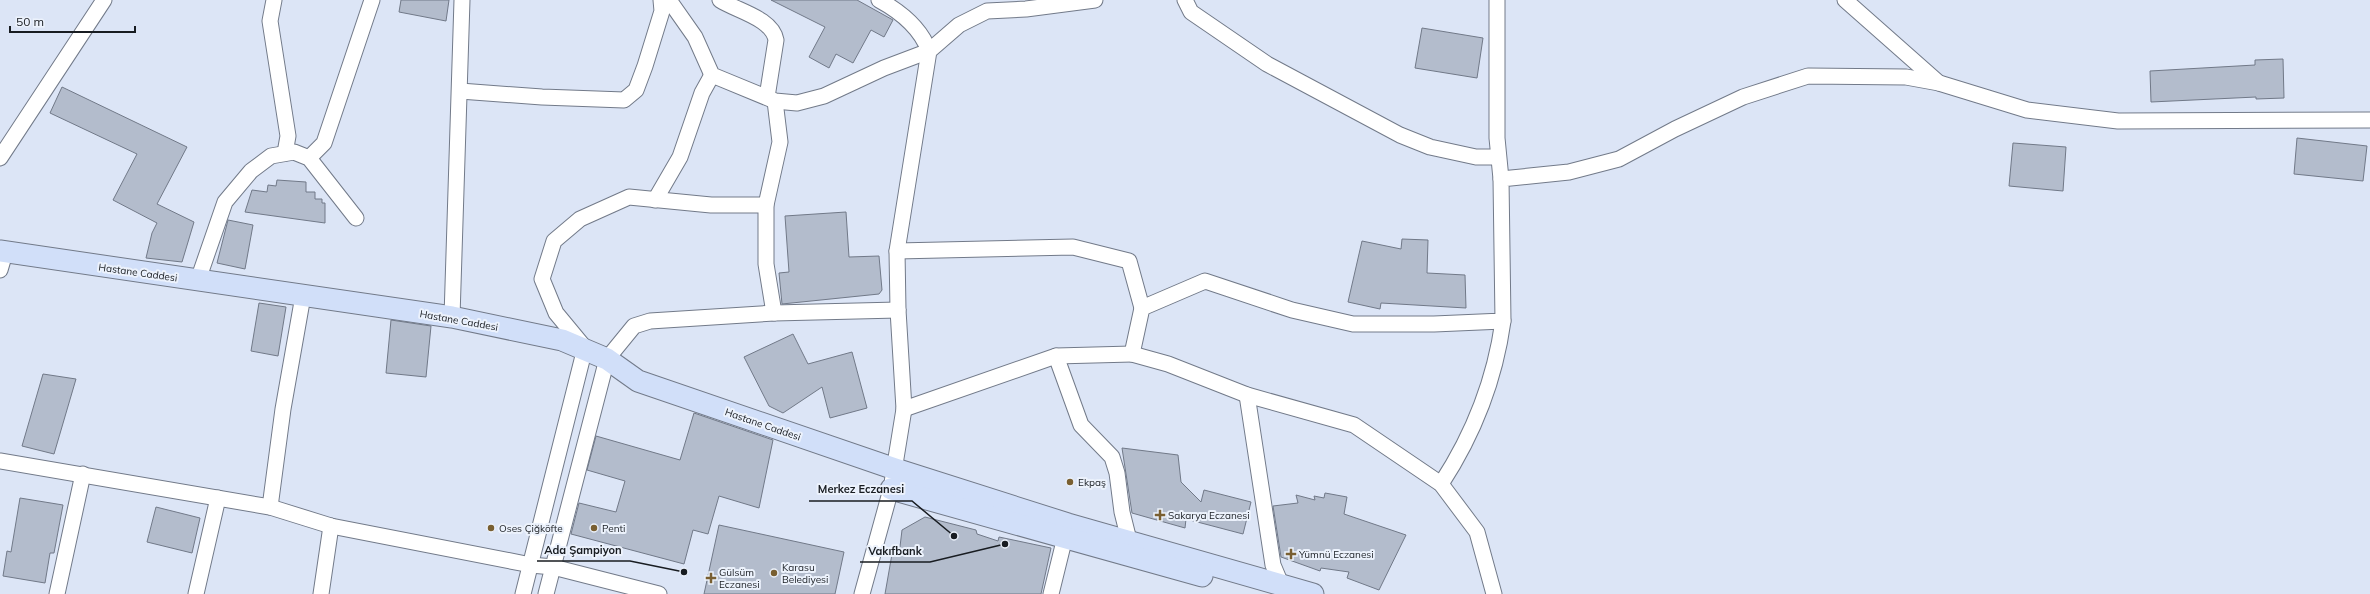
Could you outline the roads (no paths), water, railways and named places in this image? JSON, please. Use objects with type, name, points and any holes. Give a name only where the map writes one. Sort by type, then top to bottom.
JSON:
[{"type":"main road","name":"Hastane Caddesi","points":[[2,258],[198,280],[452,317],[562,340],[585,348],[607,359],[638,381],[895,469],[1066,531]]},
{"type":"main road","points":[[891,489],[1066,531],[1263,594]]},
{"type":"main road","points":[[1066,531],[1129,540],[1313,594]]},
{"type":"street","points":[[0,158],[104,0]]},
{"type":"street","points":[[274,0],[270,21],[288,136],[285,153]]},
{"type":"street","points":[[309,158],[324,144],[372,0]]},
{"type":"street","points":[[452,317],[462,0]]},
{"type":"street","points":[[460,91],[542,97],[624,100],[636,90],[645,66],[662,11],[661,0]]},
{"type":"street","points":[[669,0],[695,37],[712,75],[771,99],[797,103],[824,96],[884,68],[929,51],[959,25],[987,11],[1027,5],[1094,0]]},
{"type":"street","points":[[720,0],[766,23],[774,33],[776,40],[771,99],[780,142],[766,205],[766,264],[774,313]]},
{"type":"street","points":[[862,594],[891,489],[904,409],[898,310],[897,252],[929,51],[924,37],[914,26],[879,0]]},
{"type":"street","points":[[1185,0],[1192,12],[1267,64],[1400,135],[1430,147],[1476,157],[1497,157]]},
{"type":"street","points":[[1441,484],[1460,456],[1481,407],[1498,357],[1503,321],[1501,179],[1497,157],[1497,0]]},
{"type":"street","points":[[1845,0],[1939,83]]},
{"type":"street","points":[[655,200],[680,157],[702,93],[712,75]]},
{"type":"street","points":[[1501,179],[1569,172],[1619,159],[1675,129],[1743,97],[1808,76],[1906,77],[1939,83],[2026,110],[2118,121],[2370,120]]},
{"type":"street","points":[[198,280],[225,202],[251,171],[271,156],[294,152],[309,158],[356,218]]},
{"type":"street","points":[[523,594],[585,348],[556,313],[542,279],[554,241],[580,219],[629,197],[711,205],[766,205]]},
{"type":"street","points":[[897,252],[1073,247],[1129,261],[1142,308],[1132,354]]},
{"type":"street","points":[[1142,308],[1205,280],[1292,310],[1353,324],[1434,324],[1503,321]]},
{"type":"street","points":[[270,507],[284,409],[304,296]]},
{"type":"street","points":[[546,594],[607,359],[634,326],[650,321],[774,313],[898,310]]},
{"type":"street","points":[[904,409],[1056,356],[1132,354],[1168,364],[1247,395],[1354,425],[1441,484],[1477,532],[1494,594]]},
{"type":"street","points":[[1056,356],[1081,425],[1112,457],[1117,473],[1122,512],[1129,540]]},
{"type":"street","points":[[1247,395],[1273,566],[1281,584]]},
{"type":"street","points":[[0,461],[270,507],[331,526],[531,565],[553,567],[659,594]]},
{"type":"street","points":[[57,594],[83,474]]},
{"type":"street","points":[[196,594],[218,498]]},
{"type":"street","points":[[321,594],[331,526]]},
{"type":"street","points":[[1051,594],[1066,531]]},
{"type":"place","name":"Ekpaş","points":[[1070,482]]},
{"type":"place","name":"Sakarya Eczanesi","points":[[1160,515]]},
{"type":"place","name":"Oses Çiğköfte","points":[[491,528]]},
{"type":"place","name":"Penti","points":[[594,528]]},
{"type":"place","name":"Merkez Eczanesi","points":[[954,536]]},
{"type":"place","name":"Vakıfbank","points":[[1005,544]]},
{"type":"place","name":"Yümnü Eczanesi","points":[[1291,554]]},
{"type":"place","name":"Ada Şampiyon","points":[[684,572]]},
{"type":"place","name":"Karasu Belediyesi","points":[[774,573]]},
{"type":"place","name":"Gülsüm Eczanesi","points":[[711,578]]}]
